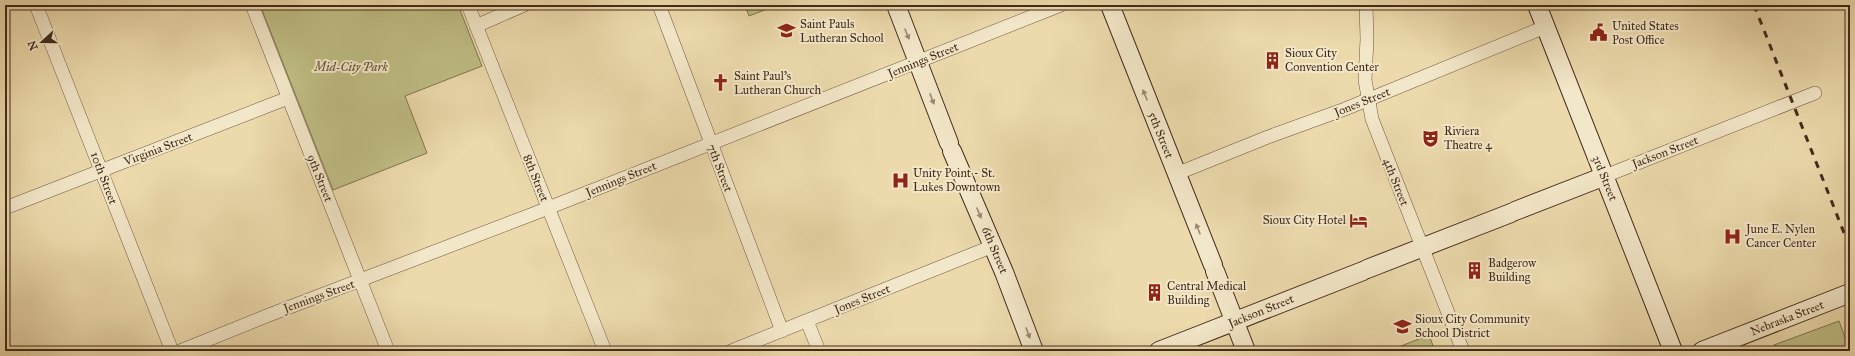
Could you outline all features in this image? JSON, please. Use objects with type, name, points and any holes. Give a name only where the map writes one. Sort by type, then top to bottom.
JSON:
[{"type":"main road","name":"6th Street","points":[[896,5],[951,147],[993,246],[1034,351]]},
{"type":"main road","name":"5th Street","points":[[1110,5],[1246,351]]},
{"type":"main road","name":"3rd Street","points":[[1536,5],[1673,351]]},
{"type":"main road","name":"Jackson Street","points":[[1159,351],[1604,176]]},
{"type":"main road","name":"Nebraska Street","points":[[1702,351],[1850,293]]},
{"type":"street","name":"10th Street","points":[[36,5],[172,351]]},
{"type":"street","name":"9th Street","points":[[252,5],[388,351]]},
{"type":"street","name":"8th Street","points":[[468,5],[605,351]]},
{"type":"street","points":[[476,26],[524,5]]},
{"type":"street","name":"7th Street","points":[[659,5],[782,331]]},
{"type":"street","name":"Jennings Street","points":[[180,351],[269,315],[548,208],[1062,5]]},
{"type":"street","name":"4th Street","points":[[1366,5],[1367,38],[1365,80],[1372,119],[1463,351]]},
{"type":"street","name":"Jones Street","points":[[1176,174],[1268,137],[1368,100],[1546,27]]},
{"type":"street","name":"Jackson Street","points":[[1604,176],[1815,93]]},
{"type":"street","name":"Virginia Street","points":[[5,208],[288,98]]},
{"type":"street","name":"Jones Street","points":[[731,351],[993,246]]},
{"type":"street","points":[[808,321],[819,351]]},
{"type":"green space","name":"Mid-City Park","points":[[260,5],[458,5],[482,66],[405,96],[427,153],[333,190]]},
{"type":"green space","points":[[745,5],[778,5],[749,16]]},
{"type":"green space","points":[[1839,321],[1850,351],[1774,351],[1774,345]]},
{"type":"green space","points":[[1429,335],[1435,351],[1391,351],[1391,350]]},
{"type":"railway","points":[[1754,5],[1850,248]]},
{"type":"place","name":"Saint Pauls Lutheran School","points":[[787,31]]},
{"type":"place","name":"United States Post Office","points":[[1599,33]]},
{"type":"place","name":"Sioux City Convention Center","points":[[1272,60]]},
{"type":"place","name":"Saint Paul's Lutheran Church","points":[[721,83]]},
{"type":"place","name":"Riviera Theatre 4","points":[[1431,138]]},
{"type":"place","name":"Unity Point - St. Lukes Downtown","points":[[900,180]]},
{"type":"place","name":"Sioux City Hotel","points":[[1359,220]]},
{"type":"place","name":"June E. Nylen Cancer Center","points":[[1733,236]]},
{"type":"place","name":"Badgerow Building","points":[[1475,270]]},
{"type":"place","name":"Central Medical Building","points":[[1154,293]]},
{"type":"place","name":"Sioux City Community School District","points":[[1402,326]]}]
